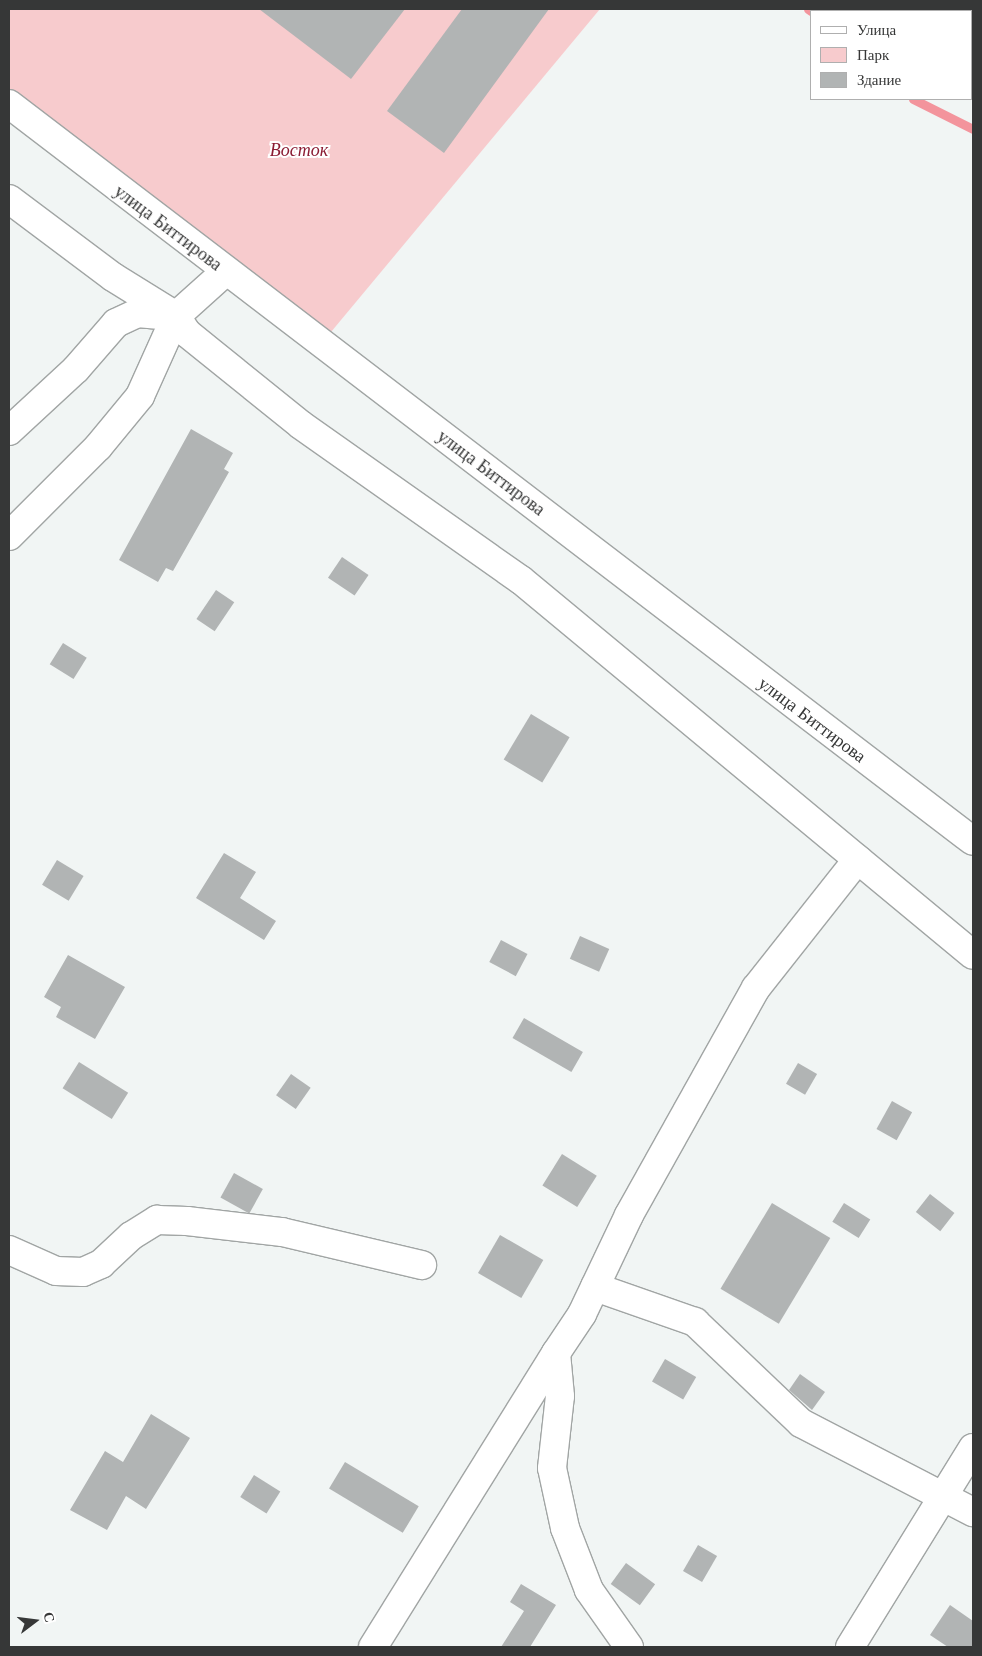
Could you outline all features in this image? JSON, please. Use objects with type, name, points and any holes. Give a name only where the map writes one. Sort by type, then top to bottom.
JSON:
[{"type":"street","name":"улица Биттирова","points":[[9,104],[225,272],[973,841]]},
{"type":"street","points":[[9,199],[113,277],[176,316],[187,333],[301,425],[521,580],[973,955]]},
{"type":"street","points":[[9,536],[98,447],[140,396],[176,316],[225,272]]},
{"type":"street","points":[[9,431],[76,369],[116,323],[137,313],[176,316]]},
{"type":"street","points":[[374,1647],[595,1287],[629,1215],[756,988],[858,859]]},
{"type":"street","points":[[9,1250],[56,1271],[83,1272],[102,1264],[131,1236],[157,1220],[187,1221],[282,1232],[422,1265]]},
{"type":"street","points":[[595,1287],[695,1322],[801,1423],[973,1512]]},
{"type":"street","points":[[556,1353],[560,1396],[552,1468],[565,1528],[589,1590],[629,1647]]},
{"type":"street","points":[[850,1647],[973,1448]]},
{"type":"green space","name":"Восток","points":[[9,9],[600,9],[321,344],[9,104]]},
{"type":"building","points":[[259,9],[405,9],[351,79]]},
{"type":"building","points":[[462,9],[549,9],[444,153],[387,111]]},
{"type":"building","points":[[191,429],[233,453],[224,469],[229,472],[173,571],[166,568],[158,582],[119,560]]},
{"type":"building","points":[[342,557],[369,575],[355,596],[328,578]]},
{"type":"building","points":[[216,590],[234,602],[215,631],[196,619]]},
{"type":"building","points":[[63,643],[87,658],[73,679],[50,664]]},
{"type":"building","points":[[531,714],[570,737],[542,783],[504,759]]},
{"type":"building","points":[[224,853],[256,872],[240,898],[276,921],[264,940],[196,898]]},
{"type":"building","points":[[57,860],[84,876],[69,901],[42,885]]},
{"type":"building","points":[[580,936],[609,949],[599,972],[570,959]]},
{"type":"building","points":[[501,940],[527,954],[516,976],[489,962]]},
{"type":"building","points":[[68,955],[125,987],[95,1039],[56,1017],[61,1007],[44,997]]},
{"type":"building","points":[[524,1018],[583,1052],[571,1072],[512,1038]]},
{"type":"building","points":[[79,1062],[128,1093],[112,1119],[63,1088]]},
{"type":"building","points":[[798,1063],[817,1074],[805,1095],[786,1084]]},
{"type":"building","points":[[291,1074],[311,1088],[296,1109],[276,1095]]},
{"type":"building","points":[[892,1101],[912,1112],[897,1140],[876,1129]]},
{"type":"building","points":[[562,1154],[597,1176],[577,1207],[542,1185]]},
{"type":"building","points":[[234,1173],[263,1189],[249,1213],[220,1197]]},
{"type":"building","points":[[930,1194],[954,1213],[940,1231],[916,1212]]},
{"type":"building","points":[[772,1203],[830,1238],[779,1324],[720,1289]]},
{"type":"building","points":[[844,1203],[870,1219],[859,1238],[832,1222]]},
{"type":"building","points":[[500,1235],[543,1260],[521,1298],[478,1273]]},
{"type":"building","points":[[665,1359],[696,1377],[683,1400],[652,1382]]},
{"type":"building","points":[[800,1374],[825,1392],[812,1410],[789,1390]]},
{"type":"building","points":[[151,1414],[190,1438],[146,1509],[126,1496],[107,1530],[70,1510],[105,1451],[123,1462]]},
{"type":"building","points":[[345,1462],[419,1506],[403,1533],[329,1489]]},
{"type":"building","points":[[254,1475],[280,1491],[267,1513],[240,1497]]},
{"type":"building","points":[[698,1545],[717,1556],[702,1582],[683,1571]]},
{"type":"building","points":[[626,1563],[655,1584],[640,1605],[611,1584]]},
{"type":"building","points":[[521,1584],[556,1605],[530,1647],[501,1647],[524,1611],[510,1602]]},
{"type":"building","points":[[950,1605],[973,1621],[973,1647],[948,1647],[930,1635]]},
{"type":"waterway","points":[[915,100],[973,129]]}]
